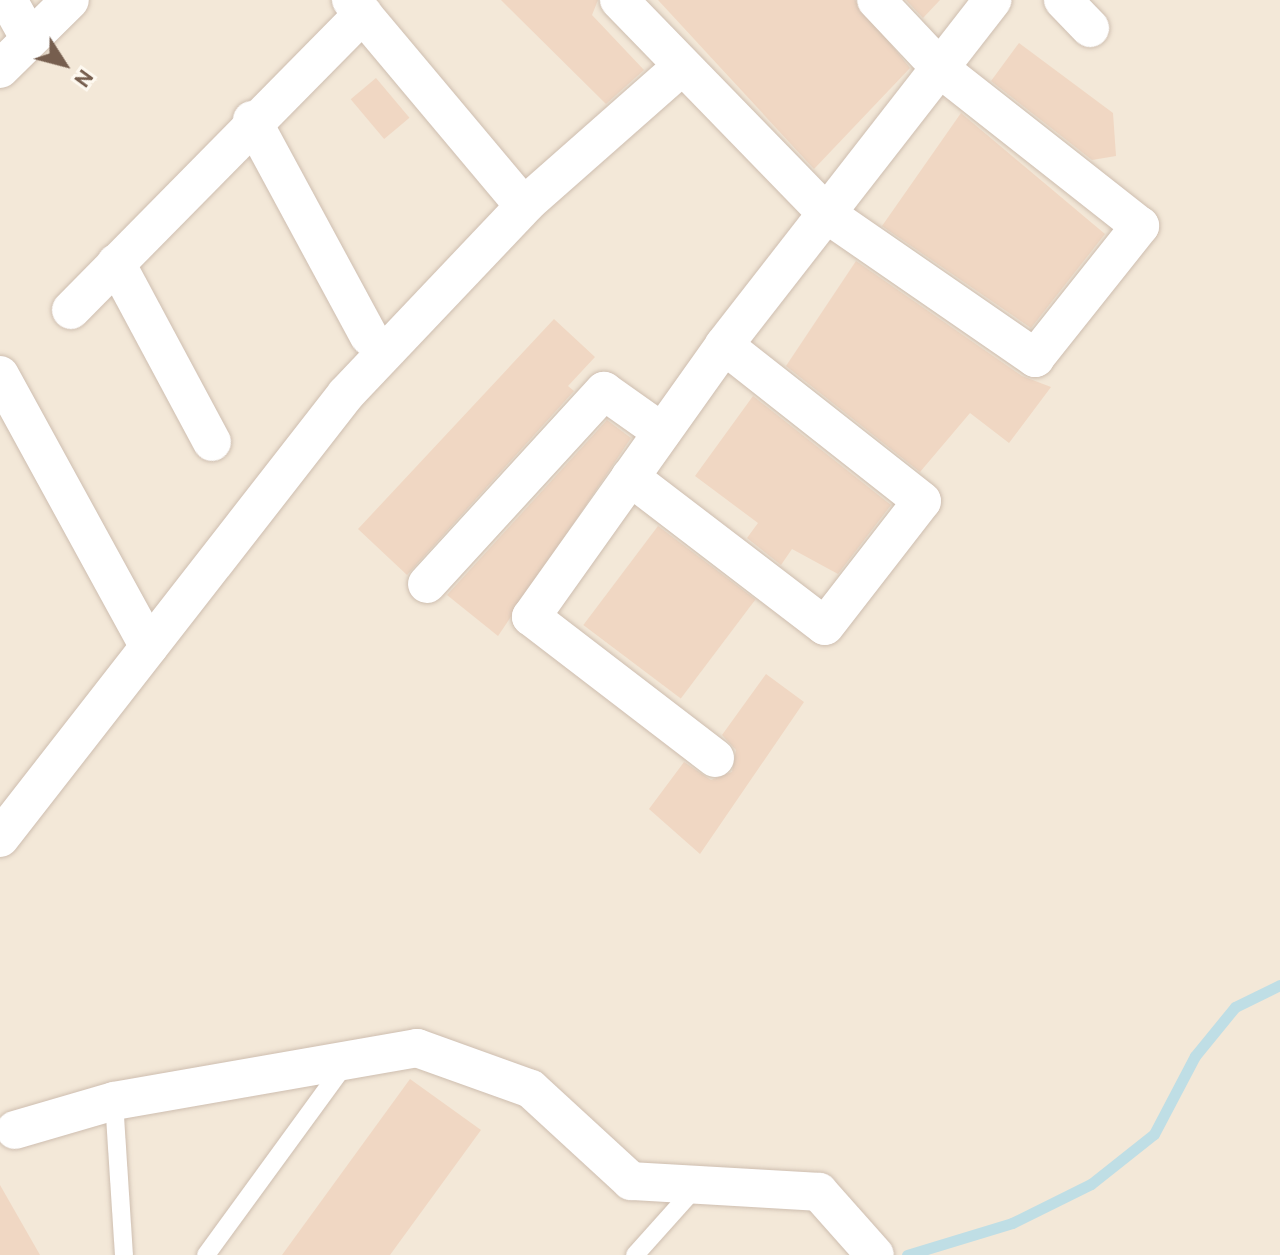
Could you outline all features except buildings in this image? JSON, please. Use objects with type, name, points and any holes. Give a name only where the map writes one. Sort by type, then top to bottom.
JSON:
[{"type":"street","points":[[8,0],[28,36]]},
{"type":"street","points":[[0,69],[28,36],[70,0]]},
{"type":"street","points":[[619,0],[828,215],[1035,358],[1140,226],[942,70],[876,0]]},
{"type":"street","points":[[715,758],[531,617],[724,345],[942,70],[993,0]]},
{"type":"street","points":[[1063,0],[1090,28]]},
{"type":"street","points":[[71,310],[357,7],[513,193]]},
{"type":"street","points":[[3,826],[149,647],[346,394],[527,203],[681,67]]},
{"type":"street","points":[[252,120],[369,336]]},
{"type":"street","points":[[116,263],[212,442]]},
{"type":"street","points":[[630,477],[825,626],[922,501],[724,345]]},
{"type":"street","points":[[0,375],[149,647]]},
{"type":"street","points":[[427,584],[604,391],[662,432]]},
{"type":"street","points":[[15,1130],[114,1101],[417,1048],[531,1089],[631,1181],[819,1192],[871,1248]]},
{"type":"lane","points":[[206,1255],[347,1061]]},
{"type":"lane","points":[[114,1101],[124,1255]]},
{"type":"lane","points":[[635,1255],[699,1184]]},
{"type":"shaded area","points":[[0,0],[1280,0],[1280,1255],[0,1255]]},
{"type":"waterway","points":[[907,1255],[1012,1223],[1091,1184],[1154,1134],[1195,1056],[1235,1007],[1280,985]]}]
